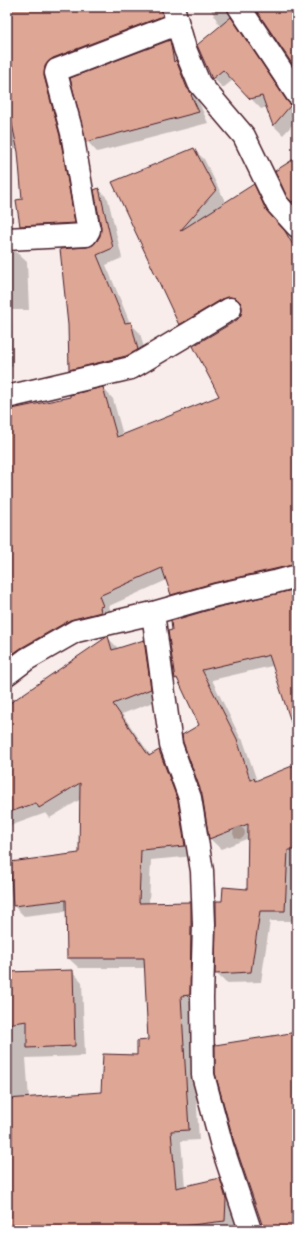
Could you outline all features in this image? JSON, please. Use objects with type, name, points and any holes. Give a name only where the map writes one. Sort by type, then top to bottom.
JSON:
[{"type":"street","points":[[238,7],[297,94]]},
{"type":"street","points":[[7,239],[86,235],[89,230],[72,133],[56,73],[57,70],[175,16],[199,83],[244,136],[277,204],[295,222]]},
{"type":"street","points":[[7,397],[132,368],[230,308]]},
{"type":"street","points":[[7,674],[26,659],[76,631],[153,614],[216,595],[297,576]]},
{"type":"street","points":[[153,614],[170,745],[190,798],[202,871],[204,924],[202,998],[203,1075],[222,1146],[250,1230]]},
{"type":"building","points":[[7,7],[161,7],[163,16],[53,58],[45,66],[44,76],[60,136],[75,223],[20,226],[16,200],[22,199],[18,152],[7,101]]},
{"type":"building","points":[[254,7],[297,7],[297,71]]},
{"type":"building","points":[[231,17],[291,105],[273,126],[262,96],[250,99],[223,70],[212,79],[197,45]]},
{"type":"building","points":[[170,40],[174,62],[176,60],[187,88],[192,94],[191,95],[199,112],[86,142],[70,78]]},
{"type":"building","points":[[194,148],[216,190],[180,231],[254,184],[266,210],[285,231],[297,252],[297,564],[213,583],[171,595],[162,568],[99,596],[103,606],[100,607],[101,612],[70,620],[21,648],[7,658],[7,410],[70,397],[70,395],[103,387],[117,437],[219,396],[193,346],[237,320],[241,315],[241,303],[236,298],[224,298],[179,325],[112,182]]},
{"type":"building","points":[[297,157],[297,199],[292,202],[287,197],[275,171]]},
{"type":"building","points":[[99,188],[113,248],[97,255],[125,323],[131,322],[138,350],[126,356],[69,370],[68,325],[60,249],[87,247],[93,245],[97,241],[100,236],[101,227],[94,190]]},
{"type":"building","points":[[297,589],[297,727],[293,728],[269,655],[202,670],[237,739],[250,780],[254,778],[255,781],[297,764],[297,850],[288,850],[285,911],[260,911],[251,972],[215,974],[216,901],[222,901],[223,887],[247,889],[248,824],[209,839],[202,794],[183,742],[182,735],[199,725],[177,678],[175,679],[168,631],[172,630],[171,621],[219,607]]},
{"type":"building","points":[[108,636],[112,650],[144,640],[151,689],[113,704],[149,756],[159,750],[178,801],[185,846],[141,850],[139,903],[191,902],[190,995],[181,996],[189,1130],[171,1131],[176,1188],[220,1178],[226,1199],[225,1221],[149,1230],[7,1230],[7,1099],[101,1092],[103,1054],[137,1055],[137,1041],[148,1040],[144,958],[67,958],[66,900],[13,906],[10,862],[79,853],[80,783],[39,808],[36,803],[7,813],[7,705]]},
{"type":"building","points":[[73,970],[75,1046],[27,1048],[27,1021],[7,1024],[7,972]]},
{"type":"building","points":[[297,1032],[297,1230],[264,1230],[234,1142],[215,1073],[215,1045]]}]
